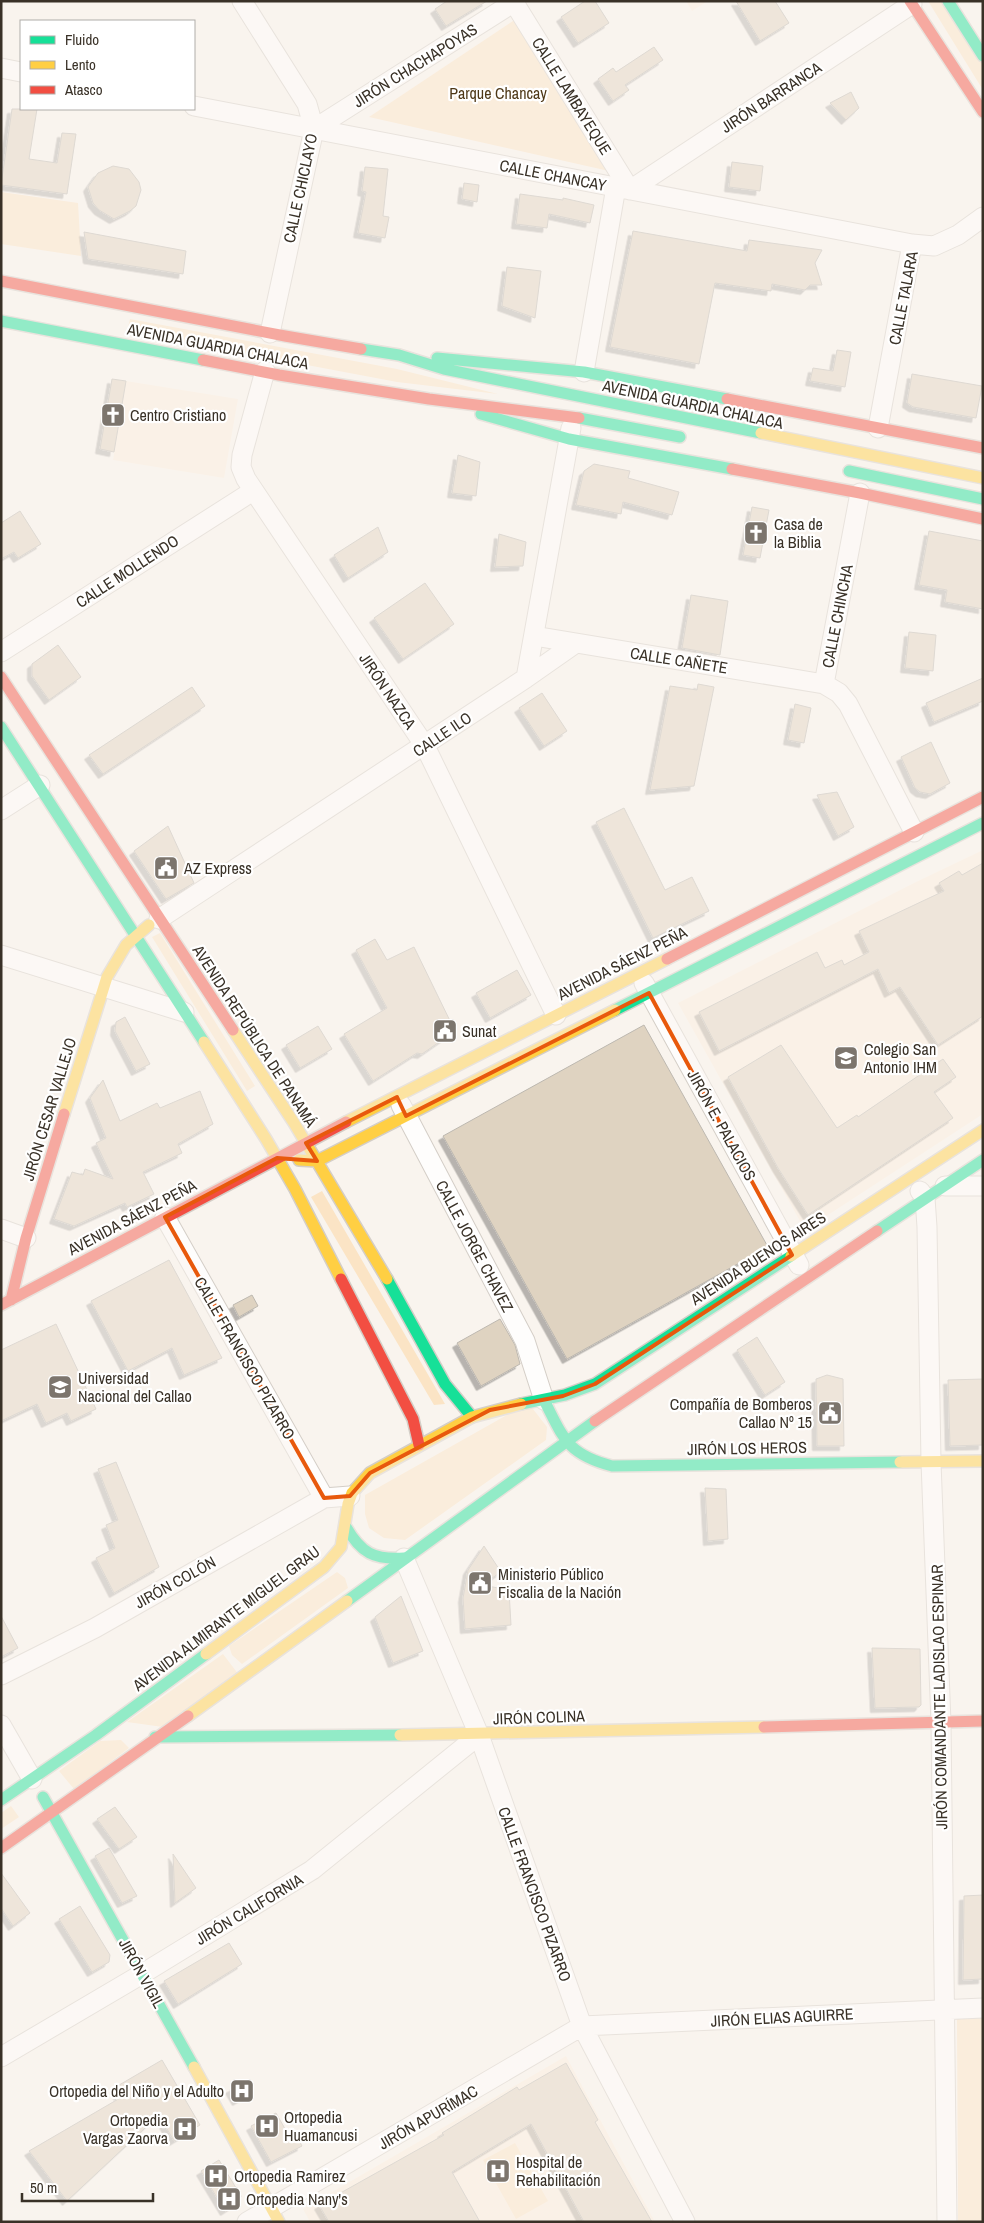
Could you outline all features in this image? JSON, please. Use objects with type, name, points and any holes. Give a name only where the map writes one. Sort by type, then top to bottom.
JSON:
[{"type":"main road","points":[[948,1],[983,56]]},
{"type":"main road","points":[[911,2],[983,112]]},
{"type":"main road","name":"AVENIDA GUARDIA CHALACA","points":[[1,281],[270,333],[399,355],[584,372],[983,448]]},
{"type":"main road","points":[[110,342],[118,303]]},
{"type":"main road","name":"AVENIDA GUARDIA CHALACA","points":[[1,321],[265,371],[429,399],[574,417],[688,439]]},
{"type":"main road","name":"AVENIDA GUARDIA CHALACA","points":[[399,355],[444,369],[707,424],[983,478]]},
{"type":"main road","name":"AVENIDA GUARDIA CHALACA","points":[[429,399],[569,438],[860,493],[983,519]]},
{"type":"main road","points":[[840,470],[983,499]]},
{"type":"main road","name":"AVENIDA REPÚBLICA DE PANAMÁ","points":[[1,677],[306,1143],[377,1261],[445,1384],[472,1417]]},
{"type":"main road","points":[[1,727],[40,785],[277,1158],[413,1419],[419,1445]]},
{"type":"main road","name":"AVENIDA SÁENZ PEÑA","points":[[6,1303],[277,1158],[983,797]]},
{"type":"main road","points":[[277,1158],[317,1161],[983,823]]},
{"type":"main road","name":"CALLE ILO","points":[[134,935],[159,919]]},
{"type":"main road","name":"JIRÓN CESAR VALLEJO","points":[[6,1303],[103,987],[115,958],[134,935]]},
{"type":"main road","name":"AVENIDA BUENOS AIRES","points":[[544,1400],[581,1390],[594,1384],[983,1130]]},
{"type":"main road","points":[[1,1848],[158,1738],[567,1440],[983,1160]]},
{"type":"main road","name":"AVENIDA ALMIRANTE MIGUEL GRAU","points":[[1,1800],[227,1645],[324,1567],[338,1553],[346,1527],[346,1510],[350,1496],[357,1484],[370,1473],[472,1417],[490,1410],[544,1400]]},
{"type":"main road","name":"JIRÓN LOS HEROS","points":[[544,1400],[567,1440],[577,1453],[591,1461],[612,1466],[983,1461]]},
{"type":"main road","points":[[346,1527],[354,1543],[368,1554],[386,1560],[404,1558]]},
{"type":"main road","points":[[238,1664],[242,1667],[254,1668]]},
{"type":"main road","points":[[217,1709],[219,1694]]},
{"type":"main road","name":"JIRÓN COLINA","points":[[140,1737],[479,1735],[983,1722]]},
{"type":"main road","points":[[221,1724],[230,1736]]},
{"type":"main road","points":[[96,1735],[114,1736]]},
{"type":"main road","name":"JIRÓN VIGIL","points":[[32,1779],[275,2215]]},
{"type":"street","name":"CALLE CHICLAYO","points":[[242,1],[307,104],[314,129],[270,333]]},
{"type":"street","name":"JIRÓN CHACHAPOYAS","points":[[314,129],[514,2]]},
{"type":"street","name":"CALLE LAMBAYEQUE","points":[[514,2],[623,188]]},
{"type":"street","name":"JIRÓN BARRANCA","points":[[623,188],[911,2]]},
{"type":"street","points":[[1,68],[20,72]]},
{"type":"street","name":"CALLE CHANCAY","points":[[195,106],[912,244]]},
{"type":"street","points":[[584,372],[623,188]]},
{"type":"street","name":"CALLE TALARA","points":[[878,428],[912,244],[934,246],[958,235],[983,217]]},
{"type":"street","name":"JIRÓN NAZCA","points":[[265,371],[242,455],[241,467],[253,491],[425,746],[556,1015]]},
{"type":"street","points":[[526,678],[574,417]]},
{"type":"street","name":"CALLE MOLLENDO","points":[[1,652],[253,491]]},
{"type":"street","name":"CALLE CHINCHA","points":[[860,493],[824,684],[839,693],[848,704],[914,832]]},
{"type":"street","name":"CALLE CAÑETE","points":[[534,636],[824,684]]},
{"type":"street","name":"CALLE ILO","points":[[159,919],[425,746],[576,643]]},
{"type":"street","points":[[1,810],[40,785]]},
{"type":"street","points":[[1,955],[184,1012]]},
{"type":"street","name":"JIRÓN E. PALACIOS","points":[[639,972],[792,1255],[807,1277]]},
{"type":"street","name":"CALLE JORGE CHAVEZ","points":[[396,1097],[525,1341],[544,1400]]},
{"type":"street","points":[[930,1165],[944,1186],[983,1186]]},
{"type":"street","points":[[912,1177],[925,1198]]},
{"type":"street","name":"JIRÓN COMANDANTE LADISLAO ESPINAR","points":[[925,1198],[931,1462],[941,1723],[947,2222]]},
{"type":"street","name":"CALLE FRANCISCO PIZARRO","points":[[165,1218],[324,1498]]},
{"type":"street","points":[[1,1229],[26,1238]]},
{"type":"street","name":"JIRÓN COLÓN","points":[[1,1675],[95,1628],[324,1498],[350,1496]]},
{"type":"street","name":"CALLE FRANCISCO PIZARRO","points":[[404,1558],[479,1735],[582,2026],[685,2222]]},
{"type":"street","name":"JIRÓN VIGIL","points":[[1,1725],[32,1779]]},
{"type":"street","name":"JIRÓN CALIFORNIA","points":[[1,2057],[142,1974],[312,1870],[479,1735]]},
{"type":"street","name":"JIRÓN ELIAS AGUIRRE","points":[[582,2026],[983,2008]]},
{"type":"street","name":"JIRÓN APURÍMAC","points":[[247,2222],[275,2215],[582,2026]]},
{"type":"highlighted area","points":[[649,993],[792,1255],[595,1384],[563,1396],[490,1410],[370,1473],[350,1496],[324,1498],[165,1217],[277,1158],[317,1161],[306,1143],[397,1097],[406,1116]]},
{"type":"shaded area","points":[[686,1],[708,1],[692,11]]},
{"type":"shaded area","points":[[126,381],[238,399],[224,478],[113,460]]},
{"type":"shaded area","name":"Colegio San Antonio IHM","points":[[983,850],[983,1114],[805,1230],[678,1003]]},
{"type":"shaded area","name":"Hospital de Rehabilitación","points":[[566,2056],[655,2222],[310,2222],[303,2209]]},
{"type":"green space","points":[[928,1],[945,1],[983,61],[983,90]]},
{"type":"green space","name":"Parque Chancay","points":[[516,19],[609,171],[369,117]]},
{"type":"green space","points":[[1,192],[78,203],[81,256],[1,244]]},
{"type":"green space","points":[[130,319],[397,369],[498,394],[397,382],[127,331]]},
{"type":"green space","points":[[160,933],[255,1086],[247,1091],[152,937]]},
{"type":"green space","points":[[322,1191],[445,1404],[434,1405],[311,1197]]},
{"type":"green space","points":[[521,1407],[533,1409],[547,1427],[546,1440],[405,1540],[384,1538],[369,1528],[365,1514],[365,1495]]},
{"type":"green space","points":[[337,1572],[345,1578],[348,1588],[242,1664],[232,1655],[229,1646]]},
{"type":"green space","points":[[223,1654],[239,1675],[163,1727],[127,1722]]},
{"type":"green space","points":[[121,1740],[129,1748],[74,1789],[59,1771],[100,1741]]},
{"type":"green space","points":[[11,1806],[19,1817],[1,1829],[1,1813]]},
{"type":"green space","points":[[983,2014],[983,2222],[958,2222],[957,2015]]},
{"type":"green space","points":[[515,2143],[548,2201],[516,2219],[483,2160]]},
{"type":"building","points":[[447,1],[487,1],[446,26],[435,9]]},
{"type":"building","points":[[585,1],[595,1],[609,23],[578,43],[561,17]]},
{"type":"building","points":[[736,1],[775,1],[789,23],[760,41]]},
{"type":"building","points":[[654,47],[663,60],[625,85],[629,90],[613,101],[598,79],[613,68],[616,72]]},
{"type":"building","points":[[851,92],[859,108],[846,120],[830,103]]},
{"type":"building","points":[[12,109],[37,110],[29,159],[57,163],[62,133],[76,134],[67,194],[1,185]]},
{"type":"building","points":[[732,162],[763,166],[760,191],[729,187]]},
{"type":"building","points":[[113,166],[129,169],[139,182],[141,190],[136,206],[114,219],[99,210],[93,203],[88,187],[98,173]]},
{"type":"building","points":[[365,167],[388,169],[383,216],[389,217],[385,238],[358,233],[366,192],[362,191]]},
{"type":"building","points":[[464,183],[479,185],[477,202],[462,199]]},
{"type":"building","points":[[520,194],[563,200],[563,198],[594,205],[590,223],[549,214],[547,228],[516,224]]},
{"type":"building","points":[[633,231],[747,251],[749,240],[822,250],[815,263],[822,285],[810,285],[805,290],[772,284],[771,291],[715,283],[699,364],[610,347]]},
{"type":"building","points":[[84,232],[186,251],[183,274],[88,259]]},
{"type":"building","points":[[507,267],[541,271],[535,318],[502,306]]},
{"type":"building","points":[[837,350],[851,352],[845,387],[810,381],[813,368],[833,371]]},
{"type":"building","points":[[912,374],[982,386],[976,418],[913,407],[907,403]]},
{"type":"building","name":"Centro Cristiano","points":[[112,379],[126,381],[114,452],[100,449]]},
{"type":"building","points":[[458,455],[480,462],[476,496],[452,493]]},
{"type":"building","points":[[594,464],[630,471],[628,478],[679,492],[672,515],[623,502],[621,514],[576,505],[584,471]]},
{"type":"building","name":"Casa de la Biblia","points":[[752,507],[769,510],[760,558],[743,555]]},
{"type":"building","points":[[20,511],[41,544],[18,558],[14,552],[1,559],[1,523]]},
{"type":"building","points":[[378,527],[388,552],[348,578],[334,555]]},
{"type":"building","points":[[929,531],[983,541],[983,609],[945,602],[947,590],[919,585]]},
{"type":"building","points":[[499,534],[526,542],[523,566],[495,567]]},
{"type":"building","points":[[425,583],[454,624],[403,659],[374,618]]},
{"type":"building","points":[[691,595],[728,601],[720,655],[682,648]]},
{"type":"building","points":[[909,632],[936,635],[933,671],[905,668]]},
{"type":"building","points":[[58,645],[81,677],[49,700],[32,676],[32,664]]},
{"type":"building","points":[[983,678],[983,701],[934,722],[926,703]]},
{"type":"building","points":[[698,684],[714,687],[694,786],[650,790],[670,686],[697,690]]},
{"type":"building","points":[[192,687],[205,706],[103,774],[89,755]]},
{"type":"building","points":[[542,693],[567,731],[544,746],[519,708]]},
{"type":"building","points":[[795,704],[811,708],[804,743],[788,740]]},
{"type":"building","points":[[931,742],[950,783],[930,794],[920,792],[915,788],[901,757]]},
{"type":"building","points":[[837,792],[854,827],[838,836],[817,795]]},
{"type":"building","points":[[624,808],[665,890],[692,877],[709,911],[653,938],[596,822]]},
{"type":"building","name":"AZ Express","points":[[168,826],[194,883],[166,899],[134,851]]},
{"type":"building","points":[[983,863],[983,1016],[938,1045],[900,987],[889,993],[878,969],[719,1051],[699,1012],[817,952],[825,968],[842,960],[844,965],[869,952],[859,931],[944,891],[939,883],[959,871],[962,875]]},
{"type":"building","points":[[375,939],[387,960],[414,947],[455,1031],[422,1054],[417,1053],[373,1081],[344,1034],[387,1008],[356,950]]},
{"type":"building","points":[[517,970],[531,995],[490,1018],[476,993]]},
{"type":"building","points":[[125,1017],[150,1064],[136,1071],[115,1031],[116,1022]]},
{"type":"building","points":[[644,1025],[768,1247],[567,1359],[443,1136]]},
{"type":"building","points":[[318,1026],[332,1049],[300,1068],[286,1045]]},
{"type":"building","points":[[781,1045],[837,1128],[857,1115],[858,1117],[943,1059],[956,1077],[934,1092],[953,1118],[808,1215],[778,1168],[728,1077]]},
{"type":"building","points":[[103,1080],[120,1121],[157,1103],[160,1108],[200,1091],[213,1124],[178,1144],[182,1153],[143,1172],[154,1194],[127,1207],[125,1203],[74,1226],[54,1219],[72,1172],[83,1175],[85,1169],[113,1179],[96,1143],[106,1138],[90,1098]]},
{"type":"building","points":[[169,1260],[222,1358],[184,1375],[172,1348],[128,1371],[91,1301]]},
{"type":"building","points":[[252,1295],[258,1306],[239,1317],[233,1305]]},
{"type":"building","points":[[500,1319],[515,1345],[520,1364],[481,1386],[457,1343]]},
{"type":"building","name":"Universidad Nacional del Callao","points":[[56,1324],[96,1409],[71,1421],[67,1413],[46,1423],[37,1404],[1,1421],[1,1350]]},
{"type":"building","points":[[757,1337],[785,1382],[765,1395],[737,1350]]},
{"type":"building","name":"Compañía de Bomberos Callao Nº 15","points":[[827,1375],[843,1379],[844,1446],[817,1446],[816,1379]]},
{"type":"building","points":[[983,1379],[983,1445],[950,1446],[948,1380]]},
{"type":"building","points":[[116,1462],[159,1567],[114,1593],[96,1558],[115,1548],[106,1525],[118,1520],[98,1469]]},
{"type":"building","points":[[705,1488],[726,1489],[728,1539],[708,1541]]},
{"type":"building","name":"Ministerio Público Fiscalia de la Nación","points":[[484,1546],[501,1572],[482,1585],[509,1590],[511,1625],[465,1629],[463,1598],[468,1570]]},
{"type":"building","points":[[401,1596],[423,1651],[393,1663],[375,1617]]},
{"type":"building","points":[[1,1616],[18,1648],[1,1657]]},
{"type":"building","points":[[872,1648],[920,1649],[921,1705],[919,1707],[875,1708]]},
{"type":"building","points":[[115,1807],[137,1837],[119,1849],[97,1819]]},
{"type":"building","points":[[109,1848],[137,1896],[122,1903],[95,1856]]},
{"type":"building","points":[[173,1854],[196,1888],[175,1903]]},
{"type":"building","points":[[1,1873],[30,1913],[13,1926],[1,1908]]},
{"type":"building","points":[[983,1895],[983,1979],[963,1980],[964,1896]]},
{"type":"building","points":[[80,1906],[110,1955],[109,1962],[92,1972],[59,1919]]},
{"type":"building","points":[[229,1943],[242,1964],[178,2004],[164,1981]]},
{"type":"building","points":[[162,2060],[200,2125],[174,2141],[159,2115],[67,2201],[29,2151],[120,2098],[114,2088]]},
{"type":"building","name":"Hospital de Rehabilitación","points":[[566,2063],[598,2120],[595,2122],[652,2222],[584,2222],[531,2124],[452,2172],[480,2222],[329,2222],[319,2205],[444,2135],[442,2133],[517,2087],[519,2090]]},
{"type":"building","name":"Ortopedia del Niño y el Adulto","points":[[247,2080],[253,2092],[237,2101],[230,2089]]},
{"type":"building","points":[[276,2113],[288,2134],[294,2131],[302,2146],[271,2162],[251,2126]]},
{"type":"building","points":[[219,2160],[241,2196],[239,2202],[225,2211],[201,2171]]},
{"type":"traffic: fast","points":[[948,1],[983,56]]},
{"type":"traffic: fast","points":[[1,321],[203,360]]},
{"type":"traffic: fast","points":[[361,349],[399,355],[444,369],[761,433]]},
{"type":"traffic: fast","points":[[437,358],[584,372],[727,399]]},
{"type":"traffic: fast","points":[[481,414],[569,439],[732,469]]},
{"type":"traffic: fast","points":[[579,418],[680,437]]},
{"type":"traffic: fast","points":[[849,471],[983,499]]},
{"type":"traffic: fast","points":[[1,727],[204,1042]]},
{"type":"traffic: fast","points":[[615,1010],[983,823]]},
{"type":"traffic: fast","points":[[877,1231],[983,1160]]},
{"type":"traffic: fast","points":[[521,1404],[565,1395],[595,1384],[791,1256]]},
{"type":"traffic: fast","points":[[387,1279],[445,1384],[472,1417]]},
{"type":"traffic: fast","points":[[544,1400],[562,1435],[576,1450],[585,1456],[612,1466],[900,1462]]},
{"type":"traffic: fast","points":[[347,1601],[595,1421]]},
{"type":"traffic: fast","points":[[346,1527],[357,1543],[369,1553],[384,1558],[404,1558]]},
{"type":"traffic: fast","points":[[1,1800],[96,1735],[206,1654]]},
{"type":"traffic: fast","points":[[155,1737],[400,1735]]},
{"type":"traffic: fast","points":[[43,1797],[194,2067]]},
{"type":"traffic: slow","points":[[761,433],[983,478]]},
{"type":"traffic: slow","points":[[64,1114],[107,977],[126,945],[149,925]]},
{"type":"traffic: slow","points":[[346,1122],[667,959]]},
{"type":"traffic: slow","points":[[299,1160],[317,1161],[615,1010]]},
{"type":"traffic: slow","points":[[233,1030],[294,1123],[387,1279]]},
{"type":"traffic: slow","points":[[204,1042],[266,1139],[295,1189],[341,1279]]},
{"type":"traffic: slow","points":[[791,1256],[983,1130]]},
{"type":"traffic: slow","points":[[206,1654],[324,1567],[341,1547],[348,1504],[352,1493],[370,1473],[472,1417],[521,1404]]},
{"type":"traffic: slow","points":[[900,1462],[983,1461]]},
{"type":"traffic: slow","points":[[188,1716],[347,1601]]},
{"type":"traffic: slow","points":[[400,1735],[764,1727]]},
{"type":"traffic: slow","points":[[194,2067],[279,2222]]},
{"type":"traffic: jam","points":[[910,1],[983,112]]},
{"type":"traffic: jam","points":[[1,281],[361,349]]},
{"type":"traffic: jam","points":[[203,360],[279,375],[429,399],[579,418]]},
{"type":"traffic: jam","points":[[727,399],[983,448]]},
{"type":"traffic: jam","points":[[732,469],[983,519]]},
{"type":"traffic: jam","points":[[1,677],[233,1030]]},
{"type":"traffic: jam","points":[[667,959],[983,797]]},
{"type":"traffic: jam","points":[[11,1300],[26,1238],[64,1114]]},
{"type":"traffic: jam","points":[[1,1305],[346,1122]]},
{"type":"traffic: jam","points":[[595,1421],[877,1231]]},
{"type":"traffic: jam","points":[[341,1279],[413,1419],[419,1445]]},
{"type":"traffic: jam","points":[[1,1848],[188,1716]]},
{"type":"traffic: jam","points":[[764,1727],[983,1721]]},
{"type":"place","name":"Centro Cristiano","points":[[113,415]]},
{"type":"place","name":"Casa de la Biblia","points":[[756,533]]},
{"type":"place","name":"AZ Express","points":[[166,868]]},
{"type":"place","name":"Sunat","points":[[445,1031]]},
{"type":"place","name":"Colegio San Antonio IHM","points":[[846,1058]]},
{"type":"place","name":"Universidad Nacional del Callao","points":[[60,1387]]},
{"type":"place","name":"Compañía de Bomberos Callao Nº 15","points":[[830,1413]]},
{"type":"place","name":"Ministerio Público Fiscalia de la Nación","points":[[480,1583]]},
{"type":"place","name":"Ortopedia del Niño y el Adulto","points":[[242,2091]]},
{"type":"place","name":"Ortopedia Huamancusi","points":[[267,2126]]},
{"type":"place","name":"Ortopedia Vargas Zaorva","points":[[185,2129]]},
{"type":"place","name":"Hospital de Rehabilitación","points":[[498,2171]]},
{"type":"place","name":"Ortopedia Ramirez","points":[[216,2176]]},
{"type":"place","name":"Ortopedia Nany's","points":[[229,2199]]}]
